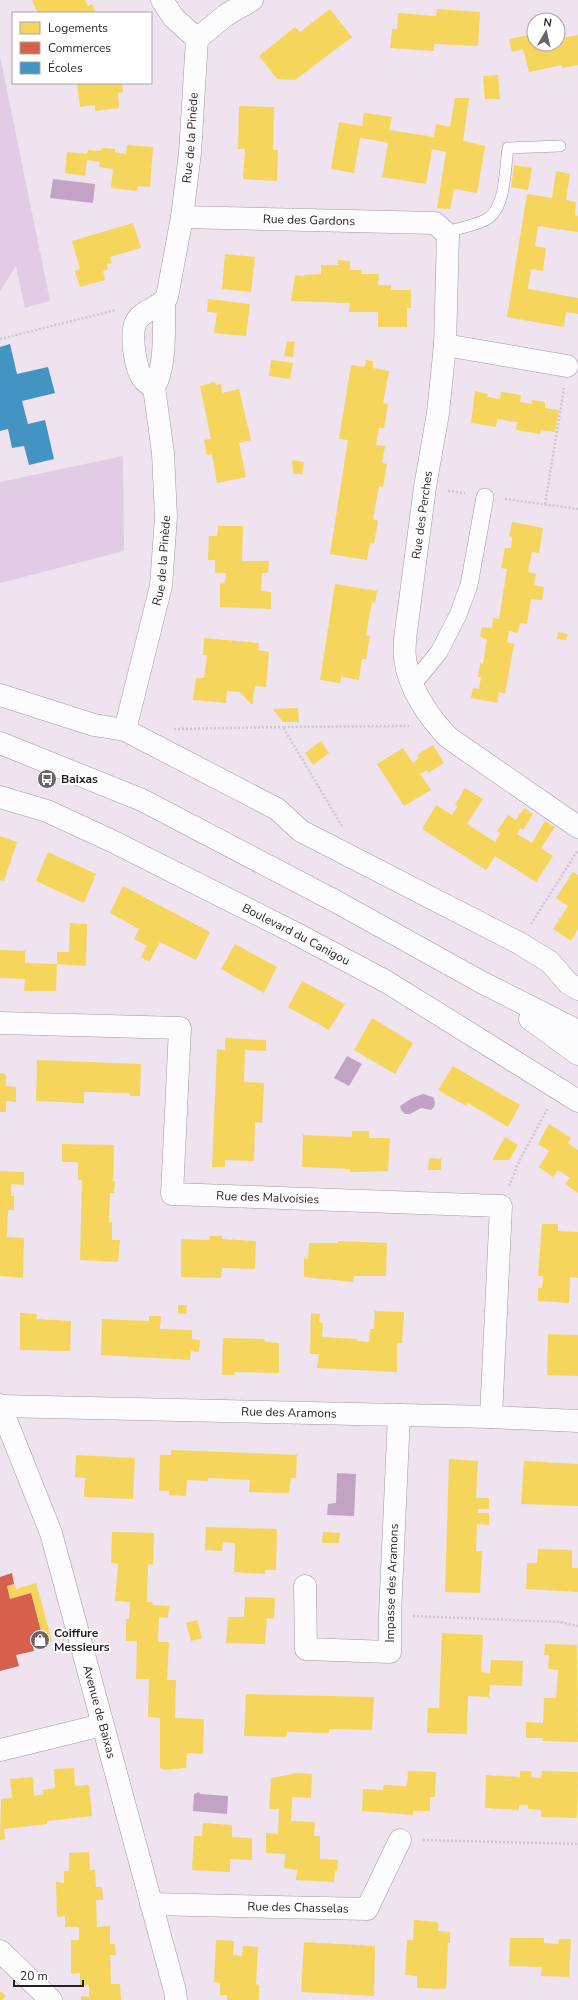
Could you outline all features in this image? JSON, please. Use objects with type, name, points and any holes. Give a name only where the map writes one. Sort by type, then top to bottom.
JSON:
[{"type":"street","points":[[162,0],[173,17],[197,39],[226,14],[252,0]]},
{"type":"street","name":"Rue de la Pinède","points":[[125,730],[161,586],[166,517],[163,453],[154,387],[159,379],[164,330],[164,302],[167,297],[182,217],[190,152],[197,39]]},
{"type":"street","name":"Rue des Gardons","points":[[182,217],[440,228]]},
{"type":"street","name":"Rue des Perches","points":[[440,228],[448,235],[445,345],[438,413],[425,487],[405,639],[405,658],[413,684],[436,725],[449,738],[578,827]]},
{"type":"street","points":[[154,387],[143,380],[136,365],[133,335],[136,322],[149,310],[164,302]]},
{"type":"street","points":[[445,345],[567,366]]},
{"type":"street","points":[[413,684],[439,652],[458,615],[469,585],[485,497]]},
{"type":"street","points":[[0,695],[94,725],[125,730],[277,809],[301,831],[518,943],[550,962],[568,983],[578,989]]},
{"type":"street","points":[[0,742],[26,754],[142,800],[335,901],[483,983],[578,1031]]},
{"type":"street","points":[[0,752],[26,754]]},
{"type":"street","name":"Boulevard du Canigou","points":[[0,797],[46,811],[112,841],[300,936],[387,982],[578,1101]]},
{"type":"street","points":[[483,983],[578,1054]]},
{"type":"street","name":"Rue des Malvoisies","points":[[0,1023],[180,1028],[172,1194],[501,1206]]},
{"type":"street","points":[[491,1417],[501,1206]]},
{"type":"street","name":"Rue des Aramons","points":[[0,1406],[491,1417],[578,1421]]},
{"type":"street","name":"Avenue de Baixas","points":[[0,1406],[50,1533],[175,1991],[176,2000]]},
{"type":"street","name":"Impasse des Aramons","points":[[305,1586],[306,1648],[390,1652],[390,1615],[400,1415]]},
{"type":"street","points":[[0,1750],[102,1725]]},
{"type":"street","name":"Rue des Chasselas","points":[[151,1904],[367,1909],[400,1840]]},
{"type":"street","points":[[0,1951],[50,2000]]},
{"type":"lane","points":[[440,228],[486,219],[497,209],[501,197],[508,148],[560,146]]},
{"type":"path","points":[[0,338],[122,308]]},
{"type":"path","points":[[545,504],[567,366]]},
{"type":"path","points":[[173,729],[436,725]]},
{"type":"path","points":[[284,727],[343,826]]},
{"type":"path","points":[[518,943],[578,850]]},
{"type":"path","points":[[501,1206],[520,1161],[558,1089]]},
{"type":"path","points":[[390,1615],[560,1622],[578,1626]]},
{"type":"path","points":[[400,1840],[578,1844]]},
{"type":"shaded area","points":[[0,56],[50,301],[25,308],[16,266],[0,291]]},
{"type":"shaded area","points":[[53,179],[95,184],[93,203],[50,198]]},
{"type":"shaded area","points":[[123,456],[124,551],[0,583],[0,482]]},
{"type":"shaded area","points":[[347,1056],[362,1064],[349,1086],[334,1078]]},
{"type":"shaded area","points":[[423,1094],[433,1097],[435,1102],[434,1107],[431,1110],[421,1108],[410,1114],[405,1114],[401,1110],[400,1106],[412,1098]]},
{"type":"shaded area","points":[[337,1473],[356,1474],[354,1516],[327,1515],[328,1504],[336,1503]]},
{"type":"shaded area","points":[[199,1792],[200,1794],[228,1796],[227,1814],[193,1811],[194,1794]]},
{"type":"building: Logements","points":[[85,0],[88,6],[92,4],[96,12],[38,12],[32,1]]},
{"type":"building: Logements","points":[[330,9],[352,37],[295,80],[277,79],[259,56],[295,27],[300,32]]},
{"type":"building: Logements","points":[[437,9],[480,12],[478,46],[434,44],[434,51],[390,48],[392,29],[397,29],[398,13],[436,16]]},
{"type":"building: Logements","points":[[578,35],[578,65],[562,68],[562,65],[529,72],[523,49],[512,52],[509,39],[526,36],[526,52],[566,52],[566,37]]},
{"type":"building: Logements","points":[[498,75],[500,99],[485,99],[483,76]]},
{"type":"building: Logements","points":[[77,84],[122,84],[123,92],[118,93],[119,108],[95,111],[95,105],[80,107]]},
{"type":"building: Logements","points":[[455,98],[469,98],[463,141],[485,146],[477,193],[454,189],[450,209],[437,208],[446,152],[432,149],[426,184],[382,177],[388,143],[374,140],[360,138],[354,173],[331,169],[339,122],[362,126],[364,113],[392,117],[389,130],[434,137],[436,124],[450,127]]},
{"type":"building: Logements","points":[[239,106],[274,107],[273,150],[278,150],[277,181],[243,179],[245,149],[238,149]]},
{"type":"building: Logements","points":[[127,145],[153,147],[150,187],[138,186],[137,191],[111,188],[113,169],[99,167],[100,162],[87,160],[85,176],[65,173],[67,152],[87,154],[88,150],[101,151],[102,148],[115,149],[115,152],[126,154]]},
{"type":"building: Logements","points":[[514,165],[532,168],[528,190],[511,187]]},
{"type":"building: Logements","points":[[556,171],[570,174],[566,200],[576,202],[575,215],[578,216],[578,232],[538,226],[535,246],[546,248],[543,271],[531,269],[528,289],[578,298],[578,314],[566,312],[564,327],[507,317],[527,194],[552,198]]},
{"type":"building: Logements","points":[[133,223],[141,248],[110,257],[112,263],[107,264],[108,269],[103,271],[105,280],[80,287],[75,271],[80,269],[72,241]]},
{"type":"building: Logements","points":[[225,254],[255,257],[251,292],[222,289]]},
{"type":"building: Logements","points":[[338,260],[350,261],[350,270],[361,270],[361,274],[379,274],[378,285],[391,285],[391,290],[411,290],[411,308],[407,308],[407,327],[378,327],[378,312],[349,312],[350,303],[291,301],[295,275],[304,276],[321,274],[321,265],[338,265]]},
{"type":"building: Logements","points":[[208,299],[250,304],[246,336],[214,333],[217,313],[207,312]]},
{"type":"building: Logements","points":[[287,341],[295,342],[293,357],[284,356]]},
{"type":"building: Logements","points":[[271,360],[293,363],[290,379],[269,376]]},
{"type":"building: Logements","points":[[366,360],[373,361],[373,368],[389,371],[383,403],[388,404],[384,428],[379,428],[376,445],[385,446],[382,463],[387,464],[383,487],[379,486],[373,519],[378,521],[374,544],[370,543],[367,560],[330,554],[348,440],[339,439],[351,365],[365,367]]},
{"type":"building: Logements","points":[[215,382],[216,385],[221,384],[222,393],[239,389],[251,440],[239,443],[246,477],[217,483],[212,454],[207,455],[204,440],[211,439],[200,386]]},
{"type":"building: Logements","points":[[475,391],[488,394],[487,397],[500,399],[501,392],[521,395],[520,402],[532,404],[532,400],[545,402],[545,408],[559,410],[555,432],[541,430],[540,434],[516,430],[517,422],[497,419],[496,427],[471,423]]},
{"type":"building: Logements","points":[[292,460],[304,462],[302,474],[293,474]]},
{"type":"building: Logements","points":[[512,522],[543,528],[539,553],[532,552],[528,572],[536,574],[534,585],[544,587],[542,600],[531,599],[527,624],[520,623],[518,633],[509,631],[507,642],[514,644],[505,694],[499,692],[497,703],[471,698],[473,688],[479,689],[481,677],[478,677],[480,663],[483,664],[487,639],[480,637],[482,627],[492,628],[493,618],[499,619],[507,569],[501,568],[505,548],[511,548],[512,537],[509,536]]},
{"type":"building: Logements","points":[[218,526],[243,526],[242,561],[269,561],[268,573],[262,573],[261,591],[271,592],[271,609],[220,607],[220,584],[225,583],[226,573],[215,573],[215,560],[208,560],[209,536],[217,536]]},
{"type":"building: Logements","points":[[335,584],[377,591],[375,603],[372,602],[366,635],[370,636],[366,659],[362,659],[359,680],[343,677],[342,674],[340,683],[320,680]]},
{"type":"building: Logements","points":[[558,632],[568,634],[566,640],[557,639]]},
{"type":"building: Logements","points":[[204,638],[259,643],[258,650],[269,652],[266,687],[255,686],[252,705],[240,692],[227,691],[226,703],[193,700],[196,678],[204,678],[207,655],[203,655]]},
{"type":"building: Logements","points":[[298,708],[299,722],[283,722],[274,711],[274,709]]},
{"type":"building: Logements","points":[[321,741],[329,753],[313,765],[305,753]]},
{"type":"building: Logements","points":[[433,745],[444,763],[428,773],[427,770],[420,774],[431,790],[404,806],[377,764],[403,748],[413,763],[419,758],[417,755]]},
{"type":"building: Logements","points":[[465,788],[483,799],[467,824],[495,842],[501,833],[497,831],[508,815],[516,820],[524,808],[533,814],[523,830],[520,828],[517,834],[532,843],[545,821],[555,827],[541,848],[553,856],[536,882],[495,856],[486,870],[422,829],[436,805],[452,815],[458,806],[455,805]]},
{"type":"building: Logements","points":[[0,836],[17,842],[4,881],[0,880]]},
{"type":"building: Logements","points":[[48,852],[96,874],[84,903],[36,881]]},
{"type":"building: Logements","points":[[573,872],[578,875],[578,929],[571,941],[553,929],[568,906],[556,898]]},
{"type":"building: Logements","points":[[123,886],[210,932],[196,960],[160,942],[149,962],[141,957],[147,946],[134,939],[139,929],[110,913]]},
{"type":"building: Logements","points":[[70,923],[87,924],[86,966],[57,964],[57,952],[69,952]]},
{"type":"building: Logements","points":[[235,944],[277,967],[264,993],[221,969]]},
{"type":"building: Logements","points":[[0,950],[25,951],[25,963],[57,964],[56,991],[24,991],[25,979],[0,978]]},
{"type":"building: Logements","points":[[302,981],[345,1004],[329,1030],[288,1007]]},
{"type":"building: Logements","points":[[372,1018],[413,1043],[395,1074],[354,1050]]},
{"type":"building: Logements","points":[[225,1038],[266,1040],[266,1051],[245,1050],[244,1082],[264,1083],[262,1123],[255,1122],[254,1161],[225,1160],[225,1167],[212,1167],[217,1049],[225,1050]]},
{"type":"building: Logements","points":[[37,1060],[141,1064],[140,1096],[130,1096],[129,1093],[84,1092],[84,1103],[36,1101]]},
{"type":"building: Logements","points":[[453,1066],[520,1105],[508,1127],[468,1103],[466,1106],[438,1090]]},
{"type":"building: Logements","points":[[0,1073],[6,1074],[6,1086],[16,1087],[16,1102],[6,1101],[6,1112],[0,1112]]},
{"type":"building: Logements","points":[[549,1124],[571,1138],[568,1143],[578,1150],[578,1193],[565,1184],[570,1178],[558,1170],[553,1177],[539,1167],[549,1151],[538,1144]]},
{"type":"building: Logements","points":[[352,1131],[369,1131],[369,1138],[390,1138],[388,1171],[350,1172],[350,1169],[302,1167],[303,1135],[352,1137]]},
{"type":"building: Logements","points":[[505,1137],[518,1145],[509,1160],[492,1160]]},
{"type":"building: Logements","points":[[62,1144],[114,1145],[113,1181],[115,1181],[114,1193],[110,1193],[109,1222],[112,1222],[112,1240],[120,1240],[118,1262],[80,1260],[82,1180],[78,1180],[78,1162],[62,1162]]},
{"type":"building: Logements","points":[[429,1158],[441,1159],[441,1170],[428,1170]]},
{"type":"building: Logements","points":[[0,1171],[24,1172],[24,1185],[11,1184],[11,1196],[14,1196],[14,1210],[8,1210],[7,1237],[24,1238],[23,1278],[0,1276]]},
{"type":"building: Logements","points":[[542,1224],[558,1224],[558,1231],[578,1232],[578,1278],[570,1277],[569,1303],[538,1301],[538,1288],[542,1288],[543,1276],[538,1276]]},
{"type":"building: Logements","points":[[210,1236],[222,1236],[222,1239],[256,1241],[255,1269],[222,1268],[221,1278],[181,1277],[181,1239],[209,1240]]},
{"type":"building: Logements","points":[[338,1241],[387,1243],[386,1276],[354,1276],[353,1282],[304,1277],[304,1258],[308,1259],[309,1243],[338,1243]]},
{"type":"building: Logements","points":[[178,1305],[187,1305],[186,1314],[178,1313]]},
{"type":"building: Logements","points":[[375,1311],[404,1312],[402,1343],[397,1343],[397,1372],[317,1368],[319,1354],[310,1354],[311,1313],[320,1314],[319,1322],[323,1323],[322,1337],[357,1339],[357,1341],[369,1342],[370,1329],[374,1329]]},
{"type":"building: Logements","points":[[20,1313],[37,1314],[36,1319],[71,1321],[70,1351],[20,1350]]},
{"type":"building: Logements","points":[[149,1316],[161,1316],[160,1329],[192,1330],[192,1339],[200,1340],[199,1352],[191,1351],[190,1360],[101,1355],[102,1319],[149,1321]]},
{"type":"building: Logements","points":[[548,1334],[578,1335],[578,1376],[547,1375]]},
{"type":"building: Logements","points":[[223,1338],[264,1339],[265,1342],[279,1343],[279,1373],[235,1372],[234,1375],[222,1375]]},
{"type":"building: Logements","points":[[171,1450],[297,1455],[296,1478],[291,1478],[289,1493],[249,1492],[250,1480],[208,1478],[208,1481],[187,1480],[186,1496],[169,1495],[169,1491],[159,1491],[160,1455],[171,1455]]},
{"type":"building: Logements","points":[[76,1455],[135,1458],[133,1499],[84,1497],[85,1478],[75,1477]]},
{"type":"building: Logements","points":[[449,1459],[478,1461],[476,1498],[489,1498],[489,1509],[478,1509],[478,1513],[489,1513],[489,1525],[477,1524],[476,1551],[482,1551],[480,1593],[445,1592]]},
{"type":"building: Logements","points":[[524,1461],[578,1464],[578,1506],[521,1504]]},
{"type":"building: Logements","points":[[206,1527],[277,1529],[276,1570],[265,1570],[265,1574],[234,1572],[235,1543],[223,1542],[222,1551],[205,1550]]},
{"type":"building: Logements","points":[[112,1532],[154,1533],[153,1565],[148,1564],[147,1602],[152,1602],[153,1605],[169,1606],[168,1618],[159,1617],[158,1642],[169,1642],[167,1680],[176,1680],[175,1718],[204,1719],[203,1754],[187,1753],[186,1768],[164,1770],[160,1768],[160,1718],[148,1717],[149,1679],[136,1679],[137,1641],[126,1641],[126,1619],[129,1619],[130,1602],[115,1601],[118,1564],[111,1563]]},
{"type":"building: Logements","points":[[323,1532],[340,1533],[339,1543],[322,1543]]},
{"type":"building: Logements","points":[[538,1549],[572,1550],[572,1568],[578,1568],[578,1592],[526,1589],[527,1563],[537,1563]]},
{"type":"building: Logements","points":[[36,1583],[52,1641],[44,1643],[31,1593],[10,1599],[7,1586],[14,1584],[16,1589]]},
{"type":"building: Logements","points":[[245,1597],[275,1598],[274,1619],[267,1618],[265,1644],[226,1643],[228,1617],[244,1617]]},
{"type":"building: Logements","points":[[197,1620],[202,1638],[191,1641],[186,1623]]},
{"type":"building: Logements","points":[[442,1633],[483,1635],[481,1672],[490,1673],[491,1660],[523,1661],[522,1686],[490,1685],[489,1697],[468,1696],[467,1734],[427,1733],[428,1708],[439,1708]]},
{"type":"building: Logements","points":[[545,1644],[577,1645],[578,1742],[542,1741],[543,1738],[526,1738],[526,1722],[543,1723],[544,1698],[556,1698],[558,1670],[548,1669],[549,1655],[544,1655]]},
{"type":"building: Logements","points":[[246,1694],[374,1697],[372,1730],[329,1729],[329,1733],[287,1732],[286,1737],[244,1736]]},
{"type":"building: Logements","points":[[74,1768],[75,1786],[89,1785],[92,1816],[47,1821],[47,1824],[4,1829],[5,1839],[0,1840],[1,1799],[12,1798],[10,1779],[33,1777],[34,1796],[44,1794],[43,1790],[55,1788],[54,1769]]},
{"type":"building: Logements","points":[[408,1771],[436,1772],[435,1797],[430,1797],[430,1811],[413,1811],[413,1815],[362,1811],[363,1789],[383,1790],[384,1785],[407,1786]]},
{"type":"building: Logements","points":[[520,1771],[532,1771],[531,1777],[541,1778],[542,1771],[578,1772],[577,1818],[541,1817],[541,1810],[528,1809],[528,1805],[519,1805],[519,1810],[485,1808],[486,1775],[520,1777]]},
{"type":"building: Logements","points":[[298,1773],[312,1774],[311,1798],[292,1797],[291,1821],[315,1822],[314,1836],[320,1836],[320,1859],[338,1860],[334,1882],[296,1880],[297,1870],[284,1868],[285,1854],[266,1853],[266,1833],[278,1834],[279,1809],[269,1809],[271,1778]]},
{"type":"building: Logements","points":[[203,1823],[232,1825],[232,1837],[252,1838],[252,1860],[230,1859],[230,1872],[192,1870],[194,1836],[202,1836]]},
{"type":"building: Logements","points":[[89,1852],[90,1870],[95,1870],[96,1887],[102,1887],[103,1900],[96,1900],[97,1927],[110,1926],[110,1944],[115,1944],[116,1955],[110,1955],[111,1984],[120,1984],[121,2000],[81,2000],[81,1996],[89,1997],[89,1985],[80,1985],[80,1973],[71,1974],[71,1940],[79,1940],[79,1927],[65,1927],[65,1916],[57,1917],[56,1882],[64,1883],[64,1871],[69,1871],[69,1853]]},
{"type":"building: Logements","points":[[414,1920],[438,1922],[438,1931],[450,1932],[450,1943],[448,1943],[446,1989],[417,1988],[417,1976],[405,1975],[407,1940],[413,1940]]},
{"type":"building: Logements","points":[[510,1938],[544,1938],[544,1943],[558,1944],[559,1939],[571,1939],[569,1977],[541,1976],[542,1967],[509,1966]]},
{"type":"building: Logements","points":[[216,1940],[234,1941],[233,1955],[242,1956],[243,1946],[258,1947],[256,1984],[259,1985],[259,2000],[227,2000],[227,1995],[220,1995],[220,1983],[214,1982]]},
{"type":"building: Logements","points":[[304,1942],[375,1946],[374,1996],[301,1992]]},
{"type":"building: Logements","points":[[0,1991],[6,1996],[2,2000],[0,2000]]},
{"type":"building: Commerces","points":[[12,1573],[14,1584],[7,1586],[10,1599],[31,1593],[44,1643],[33,1646],[34,1651],[16,1655],[19,1666],[0,1671],[0,1577]]},
{"type":"building: Écoles","points":[[10,344],[17,374],[48,367],[55,393],[22,401],[28,424],[45,420],[54,459],[29,465],[24,446],[12,448],[8,429],[0,431],[0,347]]},
{"type":"place","name":"Baixas","points":[[47,779]]},
{"type":"place","name":"Coiffure Messieurs","points":[[40,1640]]}]
